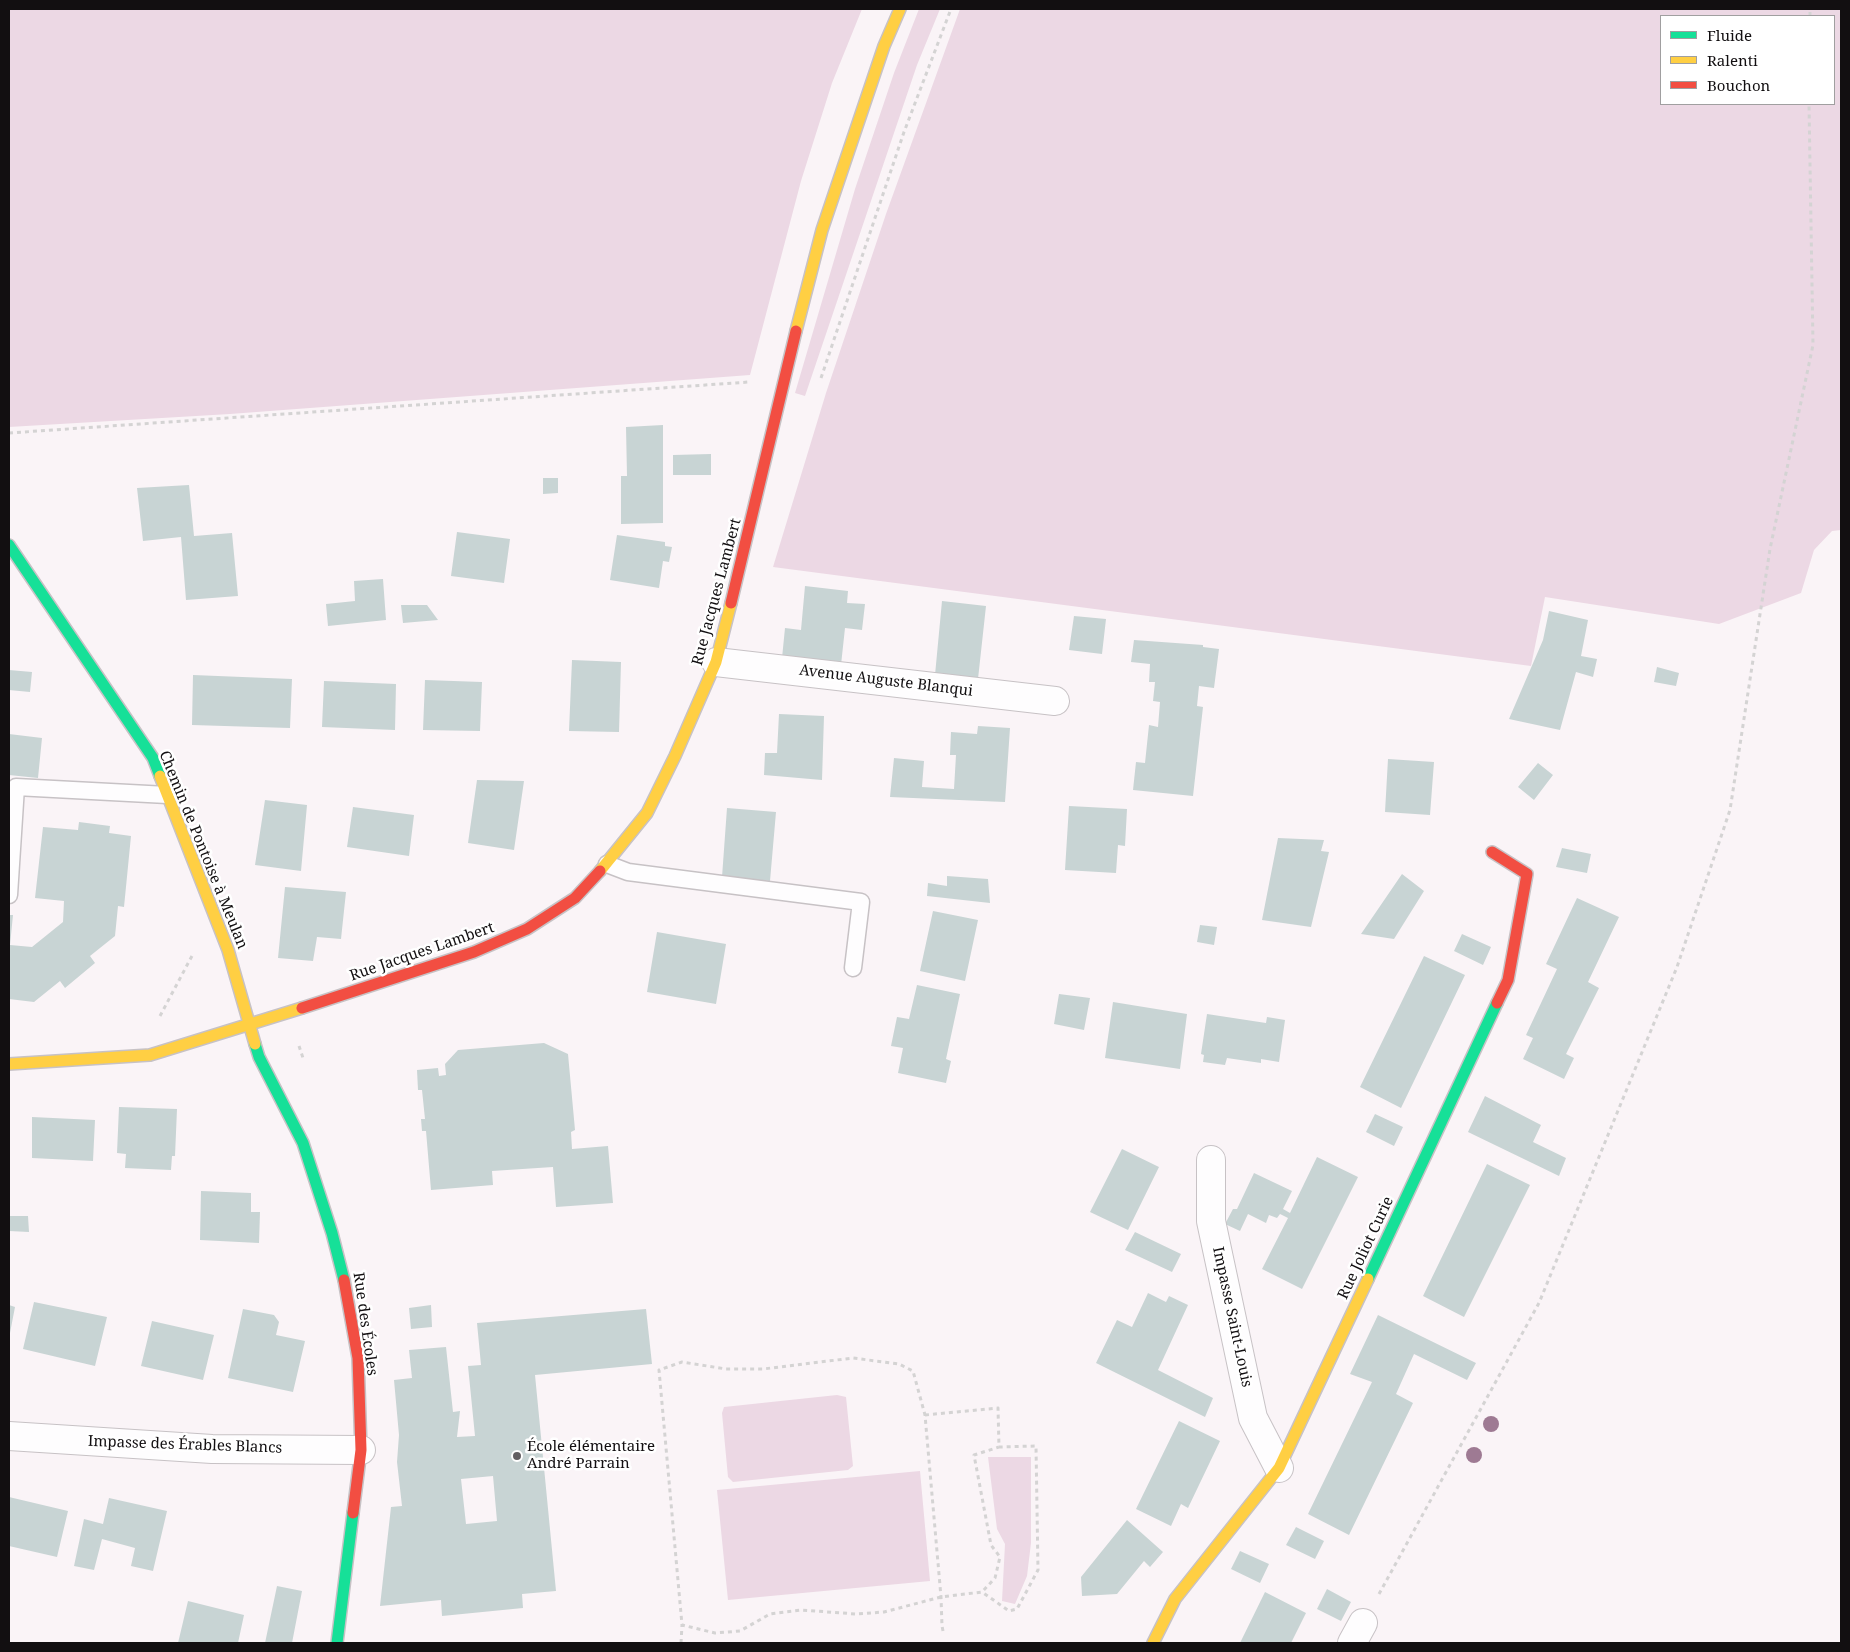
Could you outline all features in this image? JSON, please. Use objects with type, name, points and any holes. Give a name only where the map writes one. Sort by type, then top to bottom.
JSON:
[{"type":"street","name":"Rue Jacques Lambert","points":[[9,1064],[150,1055],[474,952],[527,929],[574,898],[607,864],[647,813],[675,756],[716,662],[743,557],[783,380],[822,230],[884,46],[900,9]]},
{"type":"street","name":"Chemin de Pontoise à Meulan","points":[[9,545],[153,758],[228,950],[248,1025]]},
{"type":"street","name":"Avenue Auguste Blanqui","points":[[716,662],[1055,701]]},
{"type":"street","name":"Rue Joliot Curie","points":[[1154,1643],[1174,1599],[1279,1468],[1508,980],[1527,874],[1492,852]]},
{"type":"street","name":"Rue des Écoles","points":[[248,1025],[259,1057],[303,1143],[335,1242],[346,1286],[358,1358],[361,1450],[336,1643]]},
{"type":"street","name":"Impasse Saint-Louis","points":[[1211,1160],[1211,1221],[1253,1418],[1279,1468]]},
{"type":"street","name":"Impasse des Érables Blancs","points":[[9,1436],[212,1449],[361,1450]]},
{"type":"lane","points":[[9,895],[12,802],[16,787],[167,795]]},
{"type":"lane","points":[[607,864],[628,872],[861,902],[853,968]]},
{"type":"path","points":[[821,380],[904,132],[951,9]]},
{"type":"path","points":[[1357,1633],[1539,1303],[1677,966],[1730,810],[1770,549],[1813,345],[1809,105]]},
{"type":"path","points":[[9,433],[783,380]]},
{"type":"path","points":[[156,1024],[192,954],[228,950]]},
{"type":"path","points":[[298,1044],[304,1062]]},
{"type":"path","points":[[681,1643],[682,1625],[658,1370],[682,1362],[726,1369],[763,1369],[853,1358],[899,1364],[913,1370],[925,1415],[944,1631]]},
{"type":"path","points":[[925,1415],[998,1408],[999,1447]]},
{"type":"path","points":[[682,1625],[715,1634],[740,1631],[770,1614],[801,1610],[856,1614],[884,1612],[941,1597],[982,1592],[995,1578],[1000,1557],[991,1545],[974,1455],[999,1447],[1036,1446],[1038,1570],[1017,1609],[1009,1611],[982,1592]]},
{"type":"shaded area","points":[[9,9],[862,9],[832,83],[801,181],[750,375],[230,414],[9,427]]},
{"type":"shaded area","points":[[919,9],[940,9],[917,65],[805,396],[795,393],[855,189],[894,73]]},
{"type":"shaded area","points":[[960,9],[1841,9],[1841,530],[1832,531],[1814,550],[1801,593],[1719,624],[1545,597],[1531,666],[773,567],[826,393],[886,214]]},
{"type":"shaded area","points":[[837,1395],[846,1397],[853,1466],[848,1470],[733,1482],[728,1477],[722,1413],[724,1407]]},
{"type":"shaded area","points":[[988,1457],[1031,1457],[1031,1543],[1027,1576],[1015,1604],[1002,1601],[1005,1544],[997,1529]]},
{"type":"shaded area","points":[[920,1471],[930,1581],[728,1600],[717,1490]]},
{"type":"building","points":[[663,425],[663,523],[621,524],[621,476],[627,476],[626,427]]},
{"type":"building","points":[[711,454],[711,475],[673,475],[673,455]]},
{"type":"building","points":[[543,478],[558,478],[558,493],[543,494]]},
{"type":"building","points":[[189,485],[194,536],[232,533],[238,596],[186,600],[181,537],[143,541],[137,488]]},
{"type":"building","points":[[457,532],[510,539],[504,583],[451,576]]},
{"type":"building","points":[[617,535],[665,542],[665,546],[672,547],[669,562],[663,561],[659,588],[610,580]]},
{"type":"building","points":[[383,579],[386,620],[328,626],[326,604],[355,601],[354,581]]},
{"type":"building","points":[[805,586],[848,591],[847,603],[865,604],[862,630],[845,628],[841,665],[782,658],[785,628],[801,630]]},
{"type":"building","points":[[942,601],[986,606],[978,679],[935,675]]},
{"type":"building","points":[[401,605],[427,605],[438,620],[403,623]]},
{"type":"building","points":[[1549,611],[1588,620],[1581,656],[1597,659],[1593,677],[1576,672],[1560,730],[1509,719],[1543,640]]},
{"type":"building","points":[[1074,616],[1106,619],[1102,654],[1069,650]]},
{"type":"building","points":[[1134,640],[1203,645],[1203,647],[1219,649],[1214,688],[1199,686],[1197,706],[1203,707],[1193,796],[1133,790],[1136,762],[1145,763],[1149,725],[1158,727],[1160,702],[1153,701],[1155,682],[1149,682],[1150,664],[1131,662]]},
{"type":"building","points":[[572,660],[621,662],[619,732],[569,731]]},
{"type":"building","points":[[1657,667],[1679,673],[1676,686],[1654,682]]},
{"type":"building","points":[[9,670],[32,672],[30,692],[9,690]]},
{"type":"building","points":[[193,675],[292,679],[290,728],[192,725]]},
{"type":"building","points":[[425,680],[482,682],[480,731],[423,730]]},
{"type":"building","points":[[324,681],[396,684],[395,730],[322,727]]},
{"type":"building","points":[[779,714],[824,716],[822,780],[764,775],[765,753],[777,753]]},
{"type":"building","points":[[978,726],[1010,728],[1005,802],[890,797],[894,758],[924,761],[922,787],[954,789],[956,755],[950,755],[951,732],[977,734]]},
{"type":"building","points":[[9,734],[42,738],[38,778],[9,775]]},
{"type":"building","points":[[1388,759],[1434,762],[1430,815],[1385,812]]},
{"type":"building","points":[[1538,763],[1553,775],[1534,800],[1518,787]]},
{"type":"building","points":[[477,780],[524,781],[514,850],[468,843]]},
{"type":"building","points":[[265,800],[307,805],[301,871],[255,865]]},
{"type":"building","points":[[1069,806],[1127,809],[1125,846],[1118,845],[1116,873],[1065,870]]},
{"type":"building","points":[[353,807],[414,815],[409,856],[347,847]]},
{"type":"building","points":[[727,808],[776,812],[770,881],[722,877]]},
{"type":"building","points":[[79,822],[110,826],[109,833],[131,836],[124,907],[118,906],[115,936],[90,956],[95,963],[65,988],[60,981],[34,1002],[9,999],[9,915],[13,915],[10,945],[32,947],[63,922],[64,901],[35,898],[43,827],[78,830]]},
{"type":"building","points":[[1278,838],[1324,840],[1321,851],[1329,852],[1311,927],[1262,920]]},
{"type":"building","points":[[1562,848],[1591,854],[1587,873],[1556,867]]},
{"type":"building","points":[[1402,874],[1424,891],[1394,939],[1361,934]]},
{"type":"building","points":[[947,876],[988,879],[990,903],[927,896],[928,883],[947,886]]},
{"type":"building","points":[[285,887],[346,892],[341,939],[317,937],[313,961],[278,958]]},
{"type":"building","points":[[1577,898],[1619,917],[1588,982],[1599,988],[1566,1054],[1574,1058],[1564,1079],[1523,1059],[1533,1038],[1526,1035],[1557,969],[1546,964]]},
{"type":"building","points":[[933,911],[978,920],[965,981],[920,971]]},
{"type":"building","points":[[1200,925],[1217,927],[1214,945],[1197,942]]},
{"type":"building","points":[[657,932],[726,944],[716,1004],[647,992]]},
{"type":"building","points":[[1462,934],[1491,947],[1483,965],[1454,951]]},
{"type":"building","points":[[1424,956],[1465,975],[1401,1108],[1360,1087]]},
{"type":"building","points":[[917,985],[960,994],[946,1059],[951,1061],[946,1083],[898,1073],[903,1048],[891,1046],[897,1017],[909,1019]]},
{"type":"building","points":[[1059,994],[1090,998],[1084,1030],[1054,1024]]},
{"type":"building","points":[[1113,1002],[1187,1014],[1180,1069],[1105,1058]]},
{"type":"building","points":[[1207,1014],[1266,1023],[1267,1017],[1285,1020],[1279,1062],[1261,1059],[1261,1063],[1227,1058],[1225,1065],[1203,1062],[1204,1055],[1201,1054]]},
{"type":"building","points":[[544,1043],[568,1054],[575,1130],[571,1132],[572,1149],[608,1146],[613,1203],[556,1207],[553,1167],[492,1171],[493,1185],[431,1190],[426,1131],[422,1131],[421,1119],[425,1119],[422,1090],[418,1090],[417,1070],[438,1068],[439,1076],[446,1075],[445,1064],[458,1050]]},
{"type":"building","points":[[1485,1096],[1541,1125],[1533,1142],[1566,1158],[1559,1176],[1468,1132]]},
{"type":"building","points":[[119,1107],[177,1109],[175,1156],[172,1156],[171,1170],[125,1168],[126,1154],[117,1153]]},
{"type":"building","points":[[1375,1114],[1403,1127],[1394,1146],[1366,1132]]},
{"type":"building","points":[[32,1117],[95,1120],[93,1161],[32,1158]]},
{"type":"building","points":[[1122,1149],[1159,1167],[1128,1230],[1090,1212]]},
{"type":"building","points":[[1317,1157],[1358,1177],[1302,1289],[1262,1269],[1288,1218],[1280,1214],[1277,1218],[1269,1215],[1266,1223],[1248,1214],[1240,1231],[1225,1224],[1233,1209],[1237,1209],[1254,1173],[1292,1191],[1283,1209],[1290,1213]]},
{"type":"building","points":[[1487,1164],[1530,1185],[1464,1317],[1423,1296]]},
{"type":"building","points":[[201,1191],[251,1193],[251,1212],[260,1212],[259,1243],[200,1240]]},
{"type":"building","points":[[9,1216],[28,1216],[29,1232],[9,1231]]},
{"type":"building","points":[[1135,1232],[1181,1254],[1172,1272],[1125,1250]]},
{"type":"building","points":[[1148,1293],[1166,1302],[1169,1296],[1188,1305],[1158,1370],[1213,1398],[1205,1417],[1096,1363],[1117,1320],[1132,1327]]},
{"type":"building","points":[[34,1302],[107,1317],[95,1366],[23,1349]]},
{"type":"building","points":[[9,1305],[15,1307],[10,1333],[9,1333]]},
{"type":"building","points":[[431,1305],[432,1327],[411,1329],[409,1308]]},
{"type":"building","points":[[243,1309],[274,1315],[279,1322],[276,1335],[305,1341],[293,1392],[228,1378]]},
{"type":"building","points":[[646,1309],[652,1364],[535,1375],[556,1591],[522,1594],[523,1608],[442,1616],[441,1600],[380,1606],[391,1507],[402,1506],[397,1462],[399,1435],[394,1380],[412,1378],[409,1350],[446,1347],[453,1412],[460,1411],[457,1437],[475,1436],[468,1366],[481,1365],[477,1323]],"holes":[[[493,1476],[497,1521],[466,1524],[461,1479]]]},
{"type":"building","points":[[1378,1315],[1476,1363],[1467,1380],[1414,1354],[1396,1394],[1413,1403],[1349,1535],[1308,1514],[1372,1382],[1350,1374]]},
{"type":"building","points":[[152,1321],[214,1335],[203,1380],[141,1366]]},
{"type":"building","points":[[1179,1421],[1220,1441],[1188,1508],[1181,1504],[1171,1526],[1136,1509]]},
{"type":"building","points":[[9,1497],[68,1511],[57,1557],[9,1546]]},
{"type":"building","points":[[109,1498],[167,1511],[153,1571],[131,1566],[135,1548],[102,1539],[94,1570],[74,1566],[84,1519],[103,1524]]},
{"type":"building","points":[[1127,1520],[1163,1552],[1150,1567],[1144,1561],[1117,1594],[1082,1596],[1081,1577]]},
{"type":"building","points":[[1296,1527],[1324,1541],[1315,1559],[1286,1545]]},
{"type":"building","points":[[1240,1551],[1269,1564],[1260,1583],[1231,1569]]},
{"type":"building","points":[[277,1586],[302,1591],[292,1643],[265,1643]]},
{"type":"building","points":[[1327,1589],[1351,1602],[1341,1621],[1317,1609]]},
{"type":"building","points":[[1265,1592],[1306,1613],[1291,1643],[1240,1643]]},
{"type":"building","points":[[188,1601],[244,1615],[238,1643],[178,1643]]},
{"type":"traffic: fast","points":[[9,545],[153,758],[160,776]]},
{"type":"traffic: fast","points":[[1368,1279],[1497,1003]]},
{"type":"traffic: fast","points":[[255,1044],[259,1057],[303,1143],[332,1233],[344,1280]]},
{"type":"traffic: fast","points":[[337,1643],[353,1513]]},
{"type":"traffic: slow","points":[[796,331],[822,230],[884,46],[900,9]]},
{"type":"traffic: slow","points":[[600,871],[647,813],[675,756],[716,662],[731,603]]},
{"type":"traffic: slow","points":[[160,776],[228,950],[255,1044]]},
{"type":"traffic: slow","points":[[9,1064],[150,1055],[302,1008]]},
{"type":"traffic: slow","points":[[1153,1643],[1175,1599],[1279,1468],[1368,1279]]},
{"type":"traffic: jam","points":[[731,603],[796,331]]},
{"type":"traffic: jam","points":[[1492,852],[1527,874],[1508,980],[1497,1003]]},
{"type":"traffic: jam","points":[[302,1008],[474,952],[527,929],[575,898],[600,871]]},
{"type":"traffic: jam","points":[[344,1280],[358,1358],[361,1450],[353,1513]]},
{"type":"place","name":"École élémentaire André Parrain","points":[[517,1456]]}]
